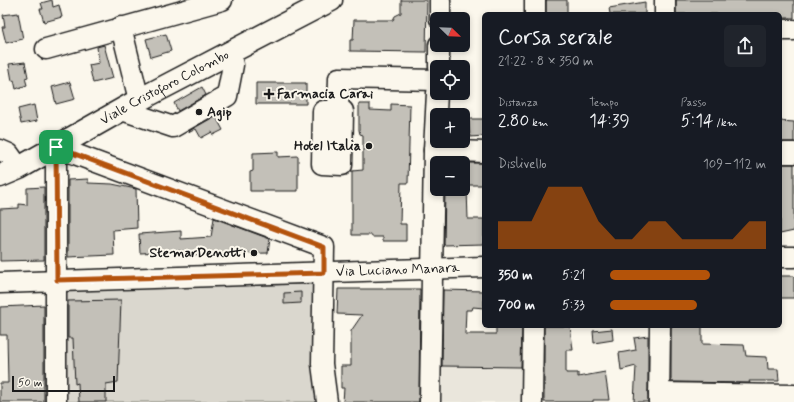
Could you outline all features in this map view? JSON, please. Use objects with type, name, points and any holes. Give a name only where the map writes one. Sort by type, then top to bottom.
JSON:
[{"type":"main road","name":"Viale Cristoforo Colombo","points":[[10,172],[131,105],[331,0]]},
{"type":"street","points":[[46,49],[222,0]]},
{"type":"street","points":[[440,0],[440,12]]},
{"type":"street","points":[[535,0],[535,12]]},
{"type":"street","points":[[665,0],[665,12]]},
{"type":"street","points":[[121,27],[131,105],[173,127],[227,96],[233,65],[230,54]]},
{"type":"street","points":[[782,30],[794,30]]},
{"type":"street","points":[[338,111],[339,78],[430,80]]},
{"type":"street","points":[[430,402],[434,150],[438,100]]},
{"type":"street","points":[[56,402],[56,147],[324,247],[322,364],[327,402]]},
{"type":"street","points":[[0,150],[9,154],[10,172]]},
{"type":"street","points":[[434,150],[482,152]]},
{"type":"street","points":[[782,153],[794,153]]},
{"type":"street","points":[[782,257],[794,257]]},
{"type":"street","name":"Via Luciano Manara","points":[[0,283],[482,267]]},
{"type":"street","points":[[532,402],[533,328]]},
{"type":"street","points":[[660,328],[659,398],[794,395]]},
{"type":"shaded area","points":[[315,284],[318,402],[64,402],[64,289]]},
{"type":"shaded area","points":[[440,366],[523,367],[523,402],[440,402]]},
{"type":"building","points":[[52,0],[53,7],[59,5],[62,17],[44,22],[40,9],[43,9],[41,3]]},
{"type":"building","points":[[401,0],[427,0],[426,52],[350,51],[350,40],[353,40],[354,20],[393,20],[395,16],[401,13]]},
{"type":"building","points":[[546,0],[567,0],[567,12],[546,12]]},
{"type":"building","points":[[676,0],[794,0],[794,18],[782,18],[782,12],[676,12]]},
{"type":"building","points":[[645,2],[645,12],[610,12],[609,8]]},
{"type":"building","points":[[18,13],[23,39],[6,43],[2,27],[5,27],[3,15]]},
{"type":"building","points":[[166,34],[171,51],[151,57],[146,39]]},
{"type":"building","points":[[104,45],[113,78],[93,83],[89,65],[99,63],[97,47]]},
{"type":"building","points":[[25,62],[28,77],[25,78],[27,85],[16,89],[14,80],[12,81],[9,64]]},
{"type":"building","points":[[70,82],[75,99],[56,104],[52,87]]},
{"type":"building","points":[[256,83],[306,83],[306,104],[256,104]]},
{"type":"building","points":[[202,87],[206,95],[178,111],[174,103]]},
{"type":"building","points":[[359,104],[370,104],[370,110],[391,111],[391,104],[410,105],[408,183],[401,183],[400,224],[406,224],[406,241],[383,241],[383,237],[372,237],[372,235],[352,235],[352,171],[363,170],[363,135],[360,134],[359,130]]},
{"type":"building","points":[[34,105],[37,121],[21,124],[18,109]]},
{"type":"building","points":[[217,115],[216,117],[223,130],[213,135],[212,132],[201,138],[196,129],[190,132],[189,131]]},
{"type":"building","points":[[470,119],[482,119],[482,136],[470,137]]},
{"type":"building","points":[[782,121],[794,122],[794,142],[782,142]]},
{"type":"building","points":[[278,152],[278,157],[298,156],[298,191],[250,191],[250,172],[253,171],[253,153]]},
{"type":"building","points":[[470,163],[482,163],[482,185],[470,185]]},
{"type":"building","points":[[782,164],[794,164],[794,231],[782,234]]},
{"type":"building","points":[[88,179],[88,183],[112,184],[136,189],[137,228],[113,230],[114,255],[68,257],[68,180]]},
{"type":"building","points":[[44,187],[44,260],[0,261],[0,209],[19,208],[19,204],[27,205],[27,188]]},
{"type":"building","points":[[445,196],[467,196],[468,219],[482,219],[482,244],[444,245]]},
{"type":"building","points":[[214,218],[270,239],[268,253],[183,255],[182,251],[140,253],[139,234],[181,231],[181,239],[211,237]]},
{"type":"building","points":[[782,276],[794,276],[794,298],[782,298]]},
{"type":"building","points":[[338,289],[420,289],[419,402],[343,402],[344,388],[341,388],[341,366],[351,366],[351,331],[362,315],[337,314]]},
{"type":"building","points":[[443,290],[482,291],[482,308],[473,307],[472,310],[466,310],[465,334],[496,334],[496,328],[522,328],[521,367],[442,366]]},
{"type":"building","points":[[301,292],[301,303],[284,304],[284,293]]},
{"type":"building","points":[[121,300],[118,382],[106,384],[106,402],[79,402],[78,383],[75,384],[73,338],[68,338],[68,301]]},
{"type":"building","points":[[44,305],[44,402],[0,402],[0,383],[8,383],[7,335],[0,335],[0,307]]},
{"type":"building","points":[[544,328],[570,328],[573,350],[566,350],[566,373],[578,373],[578,377],[605,372],[609,400],[593,400],[593,402],[544,402]]},
{"type":"building","points":[[671,328],[702,328],[702,344],[744,345],[746,356],[767,357],[768,369],[778,369],[779,381],[749,381],[750,383],[671,382]]},
{"type":"building","points":[[612,329],[613,340],[594,343],[593,331]]},
{"type":"building","points":[[648,336],[648,402],[634,402],[636,366],[621,370],[619,353],[636,350],[634,338]]},
{"type":"place","name":"Farmacia Carai","points":[[269,94]]},
{"type":"place","name":"Agip","points":[[199,112]]},
{"type":"place","name":"Hotel Italia","points":[[369,146]]},
{"type":"place","name":"StemarDenotti","points":[[254,253]]},
{"type":"route","points":[[56,147],[324,247],[324,273],[57,280],[56,147]]}]
